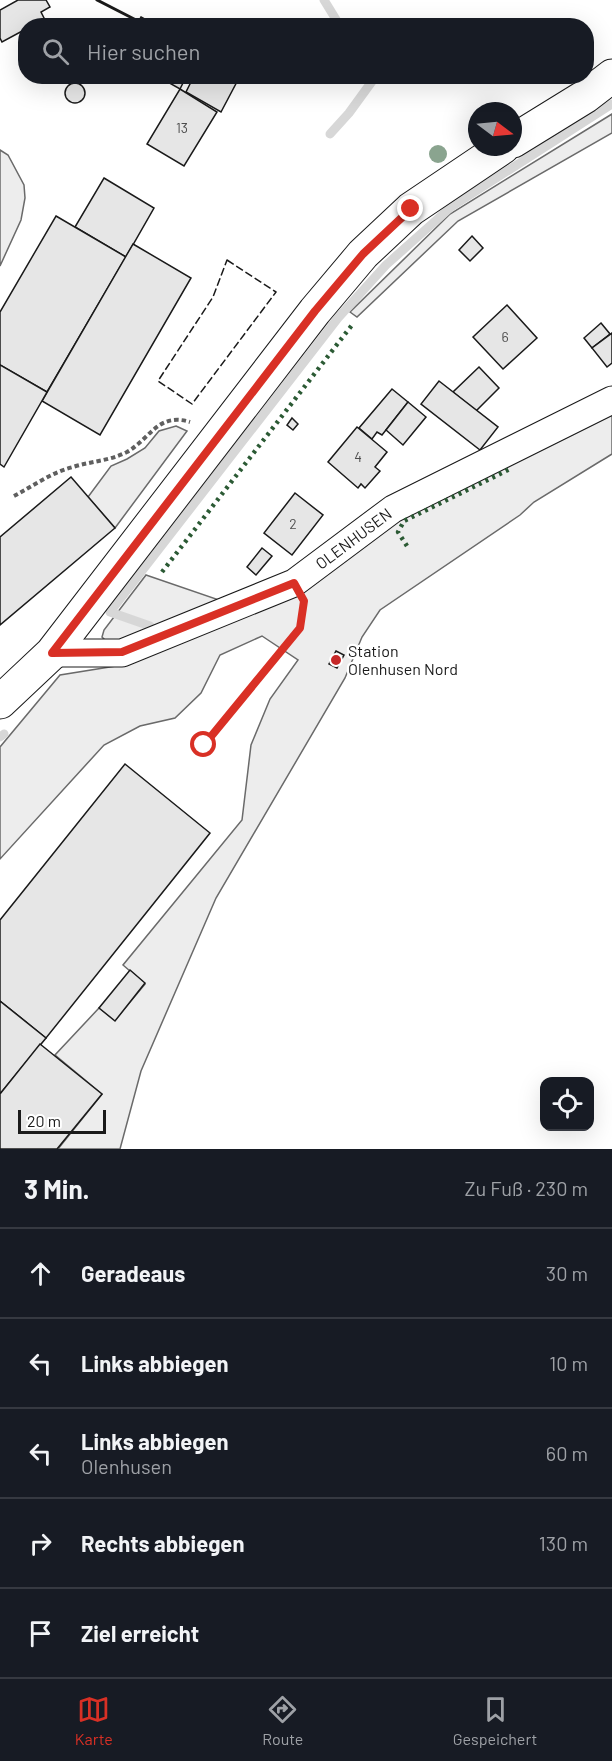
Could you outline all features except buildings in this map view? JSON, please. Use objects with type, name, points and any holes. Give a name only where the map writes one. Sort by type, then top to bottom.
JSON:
[{"type":"street","points":[[522,135],[586,96],[612,76]]},
{"type":"street","points":[[0,702],[52,653],[315,311],[363,254],[411,209],[490,156]]},
{"type":"street","name":"OLENHUSEN","points":[[52,653],[122,652],[294,583],[393,509],[612,400]]},
{"type":"path","points":[[14,496],[72,467],[111,459],[129,450],[156,425],[172,419],[188,420],[198,425]]},
{"type":"path","points":[[204,745],[300,628],[304,601],[294,583]]},
{"type":"shaded area","points":[[612,114],[612,133],[458,221],[357,317],[350,312],[450,214]]},
{"type":"shaded area","points":[[0,150],[8,155],[24,185],[25,198],[21,220],[0,266]]},
{"type":"shaded area","points":[[612,410],[612,454],[534,502],[520,515],[380,610],[362,637],[345,678],[216,898],[141,1071],[120,1149],[58,1149],[102,1094],[55,1055],[99,1008],[115,1020],[145,984],[123,965],[242,820],[251,745],[270,699],[298,660],[262,636],[220,655],[201,693],[175,718],[140,726],[104,745],[0,859],[0,747],[60,675],[122,665],[316,583],[386,524]]},
{"type":"shaded area","points":[[176,426],[187,431],[115,528],[88,497],[111,466],[145,448],[159,431]]},
{"type":"shaded area","points":[[146,575],[222,601],[121,646],[108,643],[102,637],[104,630]]},
{"type":"waterway","points":[[324,0],[335,18]]},
{"type":"waterway","points":[[330,134],[370,84]]},
{"type":"waterway","points":[[150,626],[110,612],[338,318],[386,265],[451,207],[612,104]]},
{"type":"waterway","points":[[0,737],[4,734]]},
{"type":"hedge","points":[[162,572],[352,325]]},
{"type":"hedge","points":[[407,546],[398,532],[404,521],[510,469]]},
{"type":"fence","points":[[227,260],[276,292],[192,404],[158,381],[213,297],[227,260]]},
{"type":"wall","points":[[97,0],[132,18]]},
{"type":"place","name":"Station Olenhusen Nord","points":[[336,660]]},
{"type":"route","points":[[204,745],[300,628],[304,601],[294,583],[122,652],[52,653],[315,311],[363,254],[411,209]]}]
